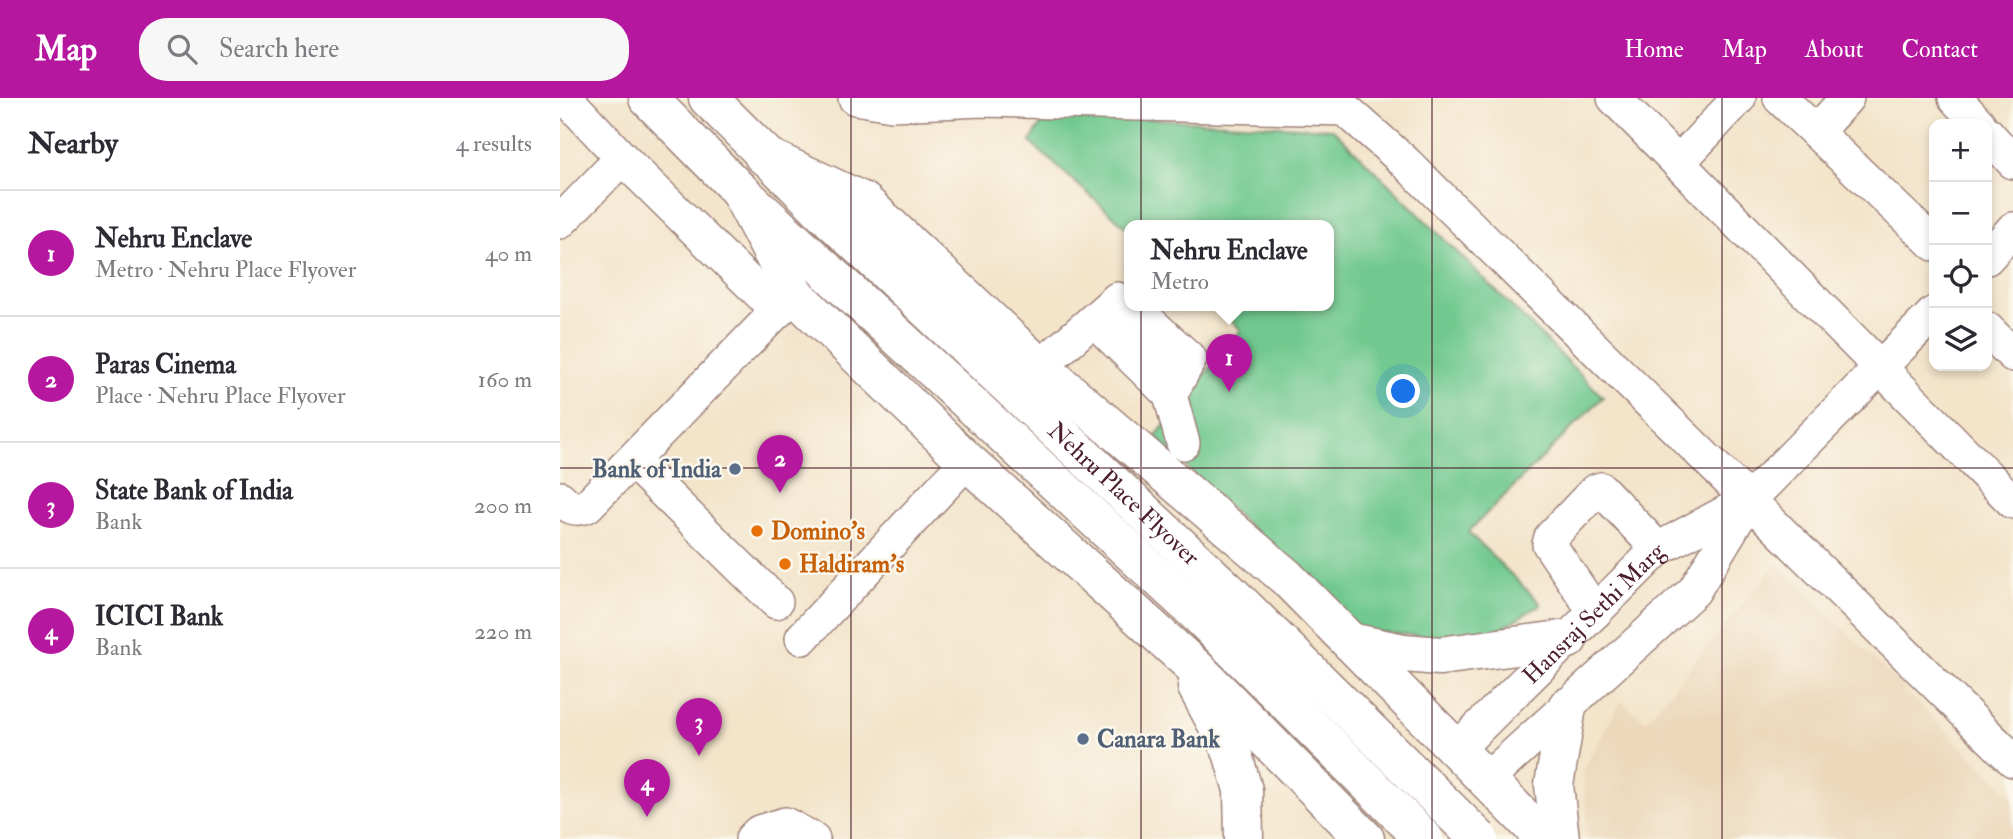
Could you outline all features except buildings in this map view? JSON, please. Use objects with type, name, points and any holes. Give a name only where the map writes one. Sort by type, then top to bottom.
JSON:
[{"type":"main road","points":[[648,98],[739,190],[786,303],[967,461],[1187,661],[1365,839],[1456,750]]},
{"type":"main road","name":"Nehru Place Flyover","points":[[708,98],[763,155],[1229,592],[1479,839]]},
{"type":"main road","points":[[763,155],[864,202],[1040,367],[1286,577],[1545,839]]},
{"type":"main road","name":"Nehru Place Flyover","points":[[739,190],[1200,616],[1426,839]]},
{"type":"main road","points":[[1187,661],[1219,684],[1241,689],[1271,682],[1290,668],[1302,649],[1307,618],[1297,589],[1286,577]]},
{"type":"main road","points":[[1350,642],[1404,653],[1440,656],[1568,639]]},
{"type":"main road","points":[[1187,661],[1232,752],[1243,790],[1244,839]]},
{"type":"main road","points":[[1560,839],[1554,785],[1567,707]]},
{"type":"main road","points":[[1426,839],[1486,780]]},
{"type":"street","points":[[560,498],[569,507],[579,509],[587,506],[786,303],[622,158],[566,98]]},
{"type":"street","points":[[855,98],[892,104],[966,99],[1350,104],[1415,172],[2013,761]]},
{"type":"street","points":[[1614,98],[2013,502]]},
{"type":"street","points":[[1678,163],[1739,98]]},
{"type":"street","points":[[1780,98],[1929,239]]},
{"type":"street","points":[[1816,132],[1847,98]]},
{"type":"street","points":[[1955,98],[1974,119]]},
{"type":"street","points":[[1992,139],[2013,162]]},
{"type":"street","points":[[560,222],[622,158]]},
{"type":"street","points":[[1992,252],[2013,229]]},
{"type":"street","points":[[1040,367],[1120,295],[1124,306]]},
{"type":"street","points":[[1126,311],[1178,381],[1183,443]]},
{"type":"street","name":"Hansraj Sethi Marg","points":[[1486,780],[1694,592],[1749,500],[1929,318]]},
{"type":"street","points":[[1992,335],[2013,355]]},
{"type":"street","points":[[802,638],[967,461]]},
{"type":"street","points":[[633,462],[776,602]]},
{"type":"street","points":[[1595,612],[1549,544],[1551,537],[1595,491],[1601,489],[1611,497],[1658,549]]},
{"type":"street","name":"Hansraj Sethi Marg","points":[[1456,750],[1658,549],[1749,500]]},
{"type":"street","points":[[752,839],[759,832],[785,824],[813,839]]},
{"type":"shaded area","points":[[1777,563],[2013,797],[2013,839],[1588,839],[1583,771],[1621,701],[1646,721]]},
{"type":"green space","points":[[1048,113],[1333,129],[1603,397],[1468,532],[1541,604],[1480,642],[1358,630],[1155,437],[1241,330],[1220,311],[1334,311],[1334,220],[1124,220],[1124,226],[1030,142]]},
{"type":"place","name":"Nehru Enclave","points":[[1229,392]]},
{"type":"place","name":"Bank of India","points":[[735,469]]},
{"type":"place","name":"Paras Cinema","points":[[780,493]]},
{"type":"place","name":"Domino's","points":[[757,531]]},
{"type":"place","name":"Haldiram's","points":[[785,564]]},
{"type":"place","name":"Canara Bank","points":[[1083,739]]},
{"type":"place","name":"State Bank of India","points":[[699,756]]},
{"type":"place","name":"ICICI Bank","points":[[647,817]]}]
